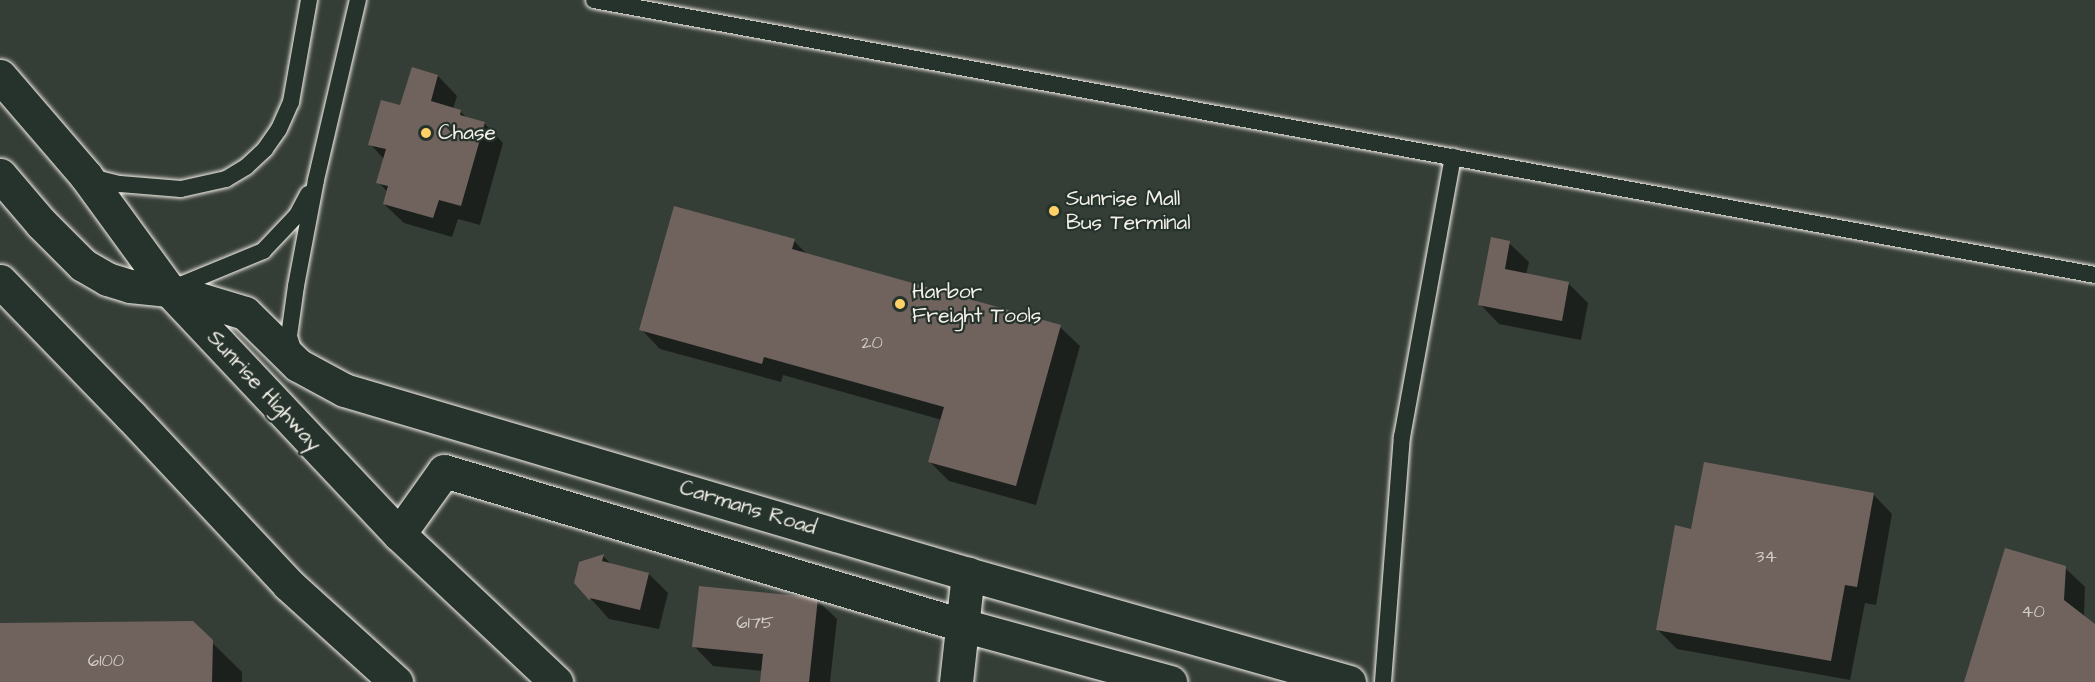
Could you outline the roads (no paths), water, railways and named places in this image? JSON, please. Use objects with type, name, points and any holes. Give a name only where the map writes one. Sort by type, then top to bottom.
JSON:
[{"type":"main road","name":"Sunrise Highway","points":[[0,76],[86,176],[169,290],[399,534],[556,682]]},
{"type":"main road","name":"Carmans Road","points":[[0,175],[41,223],[83,265],[107,279],[130,286],[169,290],[245,314],[298,365],[344,390],[968,574],[1349,682]]},
{"type":"main road","points":[[0,281],[131,416],[288,584],[396,682]]},
{"type":"main road","points":[[399,534],[444,471],[962,625],[1170,682]]},
{"type":"main road","points":[[956,682],[968,574]]},
{"type":"lane","points":[[86,176],[120,184],[181,189],[226,179],[246,167],[266,149],[279,129],[291,102],[309,0]]},
{"type":"lane","points":[[298,365],[290,336],[316,180],[358,0]]},
{"type":"lane","points":[[594,0],[2095,275]]},
{"type":"lane","points":[[1383,682],[1402,437],[1453,158]]},
{"type":"lane","points":[[169,290],[263,251],[297,215],[316,180]]},
{"type":"place","name":"Chase","points":[[426,133]]},
{"type":"place","name":"Sunrise Mall Bus Terminal","points":[[1054,211]]},
{"type":"place","name":"Harbor Freight Tools","points":[[900,304]]}]
